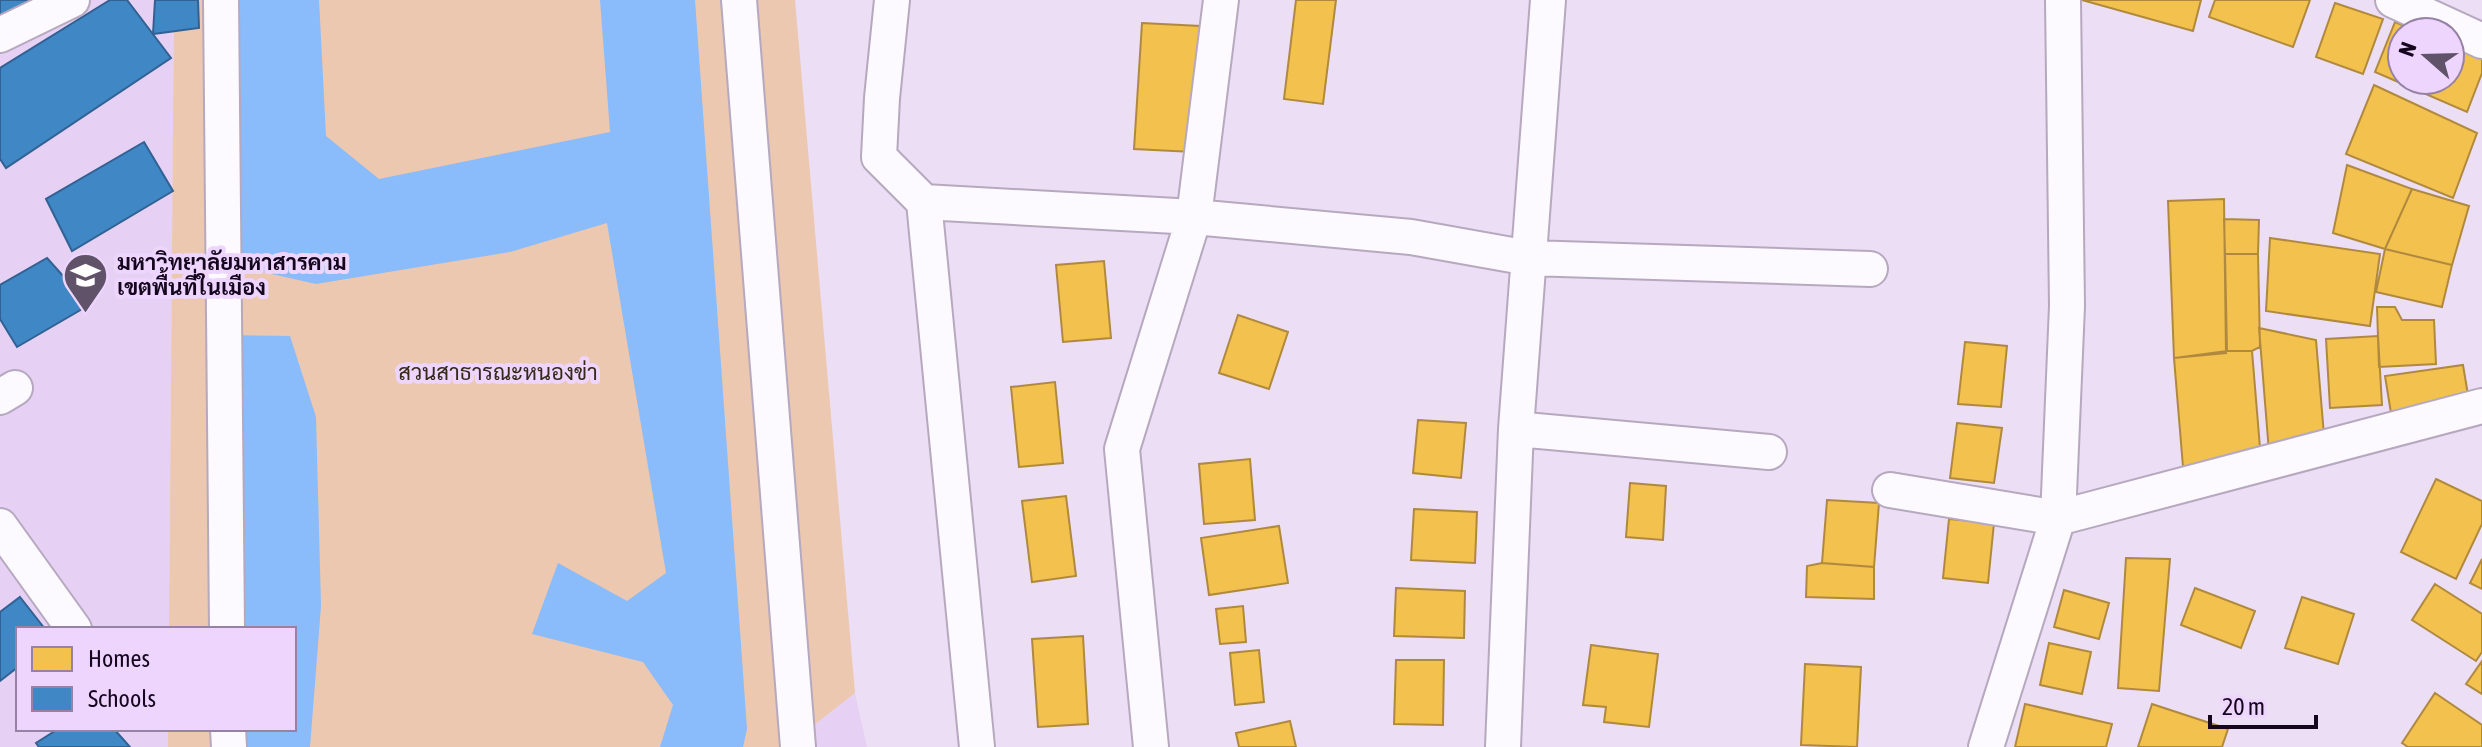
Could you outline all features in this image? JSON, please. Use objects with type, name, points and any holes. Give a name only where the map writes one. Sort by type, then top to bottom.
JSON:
[{"type":"street","points":[[0,35],[72,0]]},
{"type":"street","points":[[221,0],[227,627]]},
{"type":"street","points":[[739,0],[798,747]]},
{"type":"street","points":[[892,0],[879,157],[924,202],[977,747]]},
{"type":"street","points":[[1151,747],[1122,449],[1194,217],[1221,0]]},
{"type":"street","points":[[1503,747],[1516,429],[1548,0]]},
{"type":"street","points":[[1986,747],[2058,518],[2067,306],[2063,0]]},
{"type":"street","points":[[2393,0],[2482,41]]},
{"type":"street","points":[[924,202],[1194,217],[1411,237],[1529,258],[1870,269]]},
{"type":"street","points":[[1890,490],[2058,518],[2482,406]]},
{"type":"street","points":[[1516,429],[1769,452]]},
{"type":"street","points":[[0,526],[73,627]]},
{"type":"shaded area","name":"มหาวิทยาลัยมหาสารคาม เขตพื้นที่ในเมือง","points":[[0,0],[174,0],[169,627],[16,627],[16,731],[168,731],[168,747],[0,747]]},
{"type":"shaded area","points":[[855,693],[867,747],[786,747]]},
{"type":"green space","name":"สวนสาธารณะหนองข่า","points":[[174,0],[795,0],[855,693],[786,747],[168,747],[168,731],[296,731],[296,627],[169,627]]},
{"type":"water","points":[[220,0],[319,0],[326,136],[379,179],[610,132],[600,0],[695,0],[747,729],[743,747],[660,747],[673,705],[643,662],[532,634],[558,563],[627,601],[666,573],[607,223],[510,252],[316,284],[218,262]]},
{"type":"water","points":[[224,335],[290,336],[316,417],[321,606],[310,747],[229,747],[229,731],[296,731],[296,627],[227,627]]},
{"type":"building: Homes","points":[[1296,0],[1336,0],[1323,104],[1284,99]]},
{"type":"building: Homes","points":[[2082,0],[2201,0],[2193,31]]},
{"type":"building: Homes","points":[[2215,0],[2310,0],[2293,47],[2209,17]]},
{"type":"building: Homes","points":[[2335,3],[2383,19],[2363,74],[2316,57]]},
{"type":"building: Homes","points":[[1142,23],[1200,26],[1193,152],[1134,149]]},
{"type":"building: Homes","points":[[2386,44],[2386,77],[2375,72]]},
{"type":"building: Homes","points":[[2466,52],[2482,59],[2482,73],[2467,112],[2430,96],[2466,96]]},
{"type":"building: Homes","points":[[2374,85],[2386,91],[2386,96],[2398,96],[2477,133],[2453,198],[2346,154]]},
{"type":"building: Homes","points":[[2347,165],[2412,189],[2385,249],[2333,233]]},
{"type":"building: Homes","points":[[2412,189],[2469,206],[2452,265],[2385,249]]},
{"type":"building: Homes","points":[[2224,199],[2226,353],[2174,358],[2168,201]]},
{"type":"building: Homes","points":[[2224,219],[2259,220],[2258,254],[2225,254]]},
{"type":"building: Homes","points":[[2270,238],[2380,254],[2370,326],[2266,311]]},
{"type":"building: Homes","points":[[2385,249],[2452,265],[2442,307],[2376,292]]},
{"type":"building: Homes","points":[[2225,254],[2258,254],[2260,347],[2252,351],[2227,351]]},
{"type":"building: Homes","points":[[1104,261],[1111,338],[1063,342],[1056,265]]},
{"type":"building: Homes","points":[[2377,307],[2395,307],[2402,320],[2434,320],[2436,364],[2379,367]]},
{"type":"building: Homes","points":[[1238,315],[1288,332],[1269,389],[1219,373]]},
{"type":"building: Homes","points":[[2259,328],[2316,340],[2325,447],[2269,452]]},
{"type":"building: Homes","points":[[2378,336],[2382,405],[2330,408],[2326,339]]},
{"type":"building: Homes","points":[[1965,342],[2007,346],[2001,407],[1958,404]]},
{"type":"building: Homes","points":[[2252,351],[2262,472],[2184,479],[2174,358]]},
{"type":"building: Homes","points":[[2463,365],[2469,401],[2391,413],[2385,376]]},
{"type":"building: Homes","points":[[1055,382],[1063,463],[1019,467],[1011,387]]},
{"type":"building: Homes","points":[[1418,420],[1466,423],[1461,478],[1413,473]]},
{"type":"building: Homes","points":[[1957,423],[2002,428],[1994,483],[1950,478]]},
{"type":"building: Homes","points":[[1250,459],[1255,520],[1204,524],[1199,464]]},
{"type":"building: Homes","points":[[2436,479],[2482,501],[2482,524],[2456,579],[2401,552]]},
{"type":"building: Homes","points":[[1630,483],[1666,486],[1663,540],[1626,537]]},
{"type":"building: Homes","points":[[1066,496],[1076,576],[1032,582],[1022,501]]},
{"type":"building: Homes","points":[[1827,500],[1879,503],[1874,567],[1822,563]]},
{"type":"building: Homes","points":[[1414,509],[1477,512],[1475,563],[1411,560]]},
{"type":"building: Homes","points":[[1949,519],[1994,523],[1988,583],[1943,578]]},
{"type":"building: Homes","points":[[1279,526],[1288,583],[1209,595],[1201,538]]},
{"type":"building: Homes","points":[[2126,558],[2170,559],[2159,691],[2118,688]]},
{"type":"building: Homes","points":[[2482,559],[2482,589],[2470,583]]},
{"type":"building: Homes","points":[[1822,563],[1874,567],[1874,599],[1806,597],[1807,566]]},
{"type":"building: Homes","points":[[2435,584],[2482,614],[2482,652],[2476,661],[2412,620]]},
{"type":"building: Homes","points":[[1396,588],[1465,591],[1464,638],[1394,636]]},
{"type":"building: Homes","points":[[2195,588],[2255,611],[2241,648],[2181,625]]},
{"type":"building: Homes","points":[[2064,590],[2109,603],[2099,639],[2054,627]]},
{"type":"building: Homes","points":[[2302,597],[2354,614],[2338,664],[2285,648]]},
{"type":"building: Homes","points":[[1243,606],[1246,642],[1220,644],[1216,609]]},
{"type":"building: Homes","points":[[1083,636],[1088,724],[1038,727],[1032,639]]},
{"type":"building: Homes","points":[[2049,643],[2091,652],[2082,694],[2040,685]]},
{"type":"building: Homes","points":[[1591,645],[1658,654],[1649,727],[1604,722],[1606,707],[1583,705]]},
{"type":"building: Homes","points":[[1259,650],[1264,702],[1235,705],[1230,653]]},
{"type":"building: Homes","points":[[1396,660],[1444,660],[1443,725],[1394,724]]},
{"type":"building: Homes","points":[[2482,661],[2482,694],[2466,684]]},
{"type":"building: Homes","points":[[1805,664],[1861,667],[1857,747],[1801,745]]},
{"type":"building: Homes","points":[[2435,693],[2482,725],[2482,747],[2408,747],[2402,743]]},
{"type":"building: Homes","points":[[2025,704],[2112,724],[2106,747],[2015,747]]},
{"type":"building: Homes","points":[[2152,704],[2228,729],[2222,747],[2138,747]]},
{"type":"building: Homes","points":[[1290,721],[1296,747],[1239,747],[1236,733]]},
{"type":"building: Schools","points":[[0,0],[53,0],[0,28]]},
{"type":"building: Schools","points":[[110,0],[127,0],[171,58],[6,168],[0,159],[0,68]]},
{"type":"building: Schools","points":[[155,0],[198,0],[199,28],[153,34]]},
{"type":"building: Schools","points":[[144,142],[173,191],[72,251],[46,199]]},
{"type":"building: Schools","points":[[47,258],[89,305],[17,347],[0,319],[0,285]]},
{"type":"building: Schools","points":[[20,597],[43,627],[16,627],[16,669],[0,681],[0,612]]},
{"type":"building: Schools","points":[[55,731],[116,731],[130,747],[39,747],[36,743]]},
{"type":"place","name":"มหาวิทยาลัยมหาสารคาม เขตพื้นที่ในเมือง","points":[[86,314]]}]
